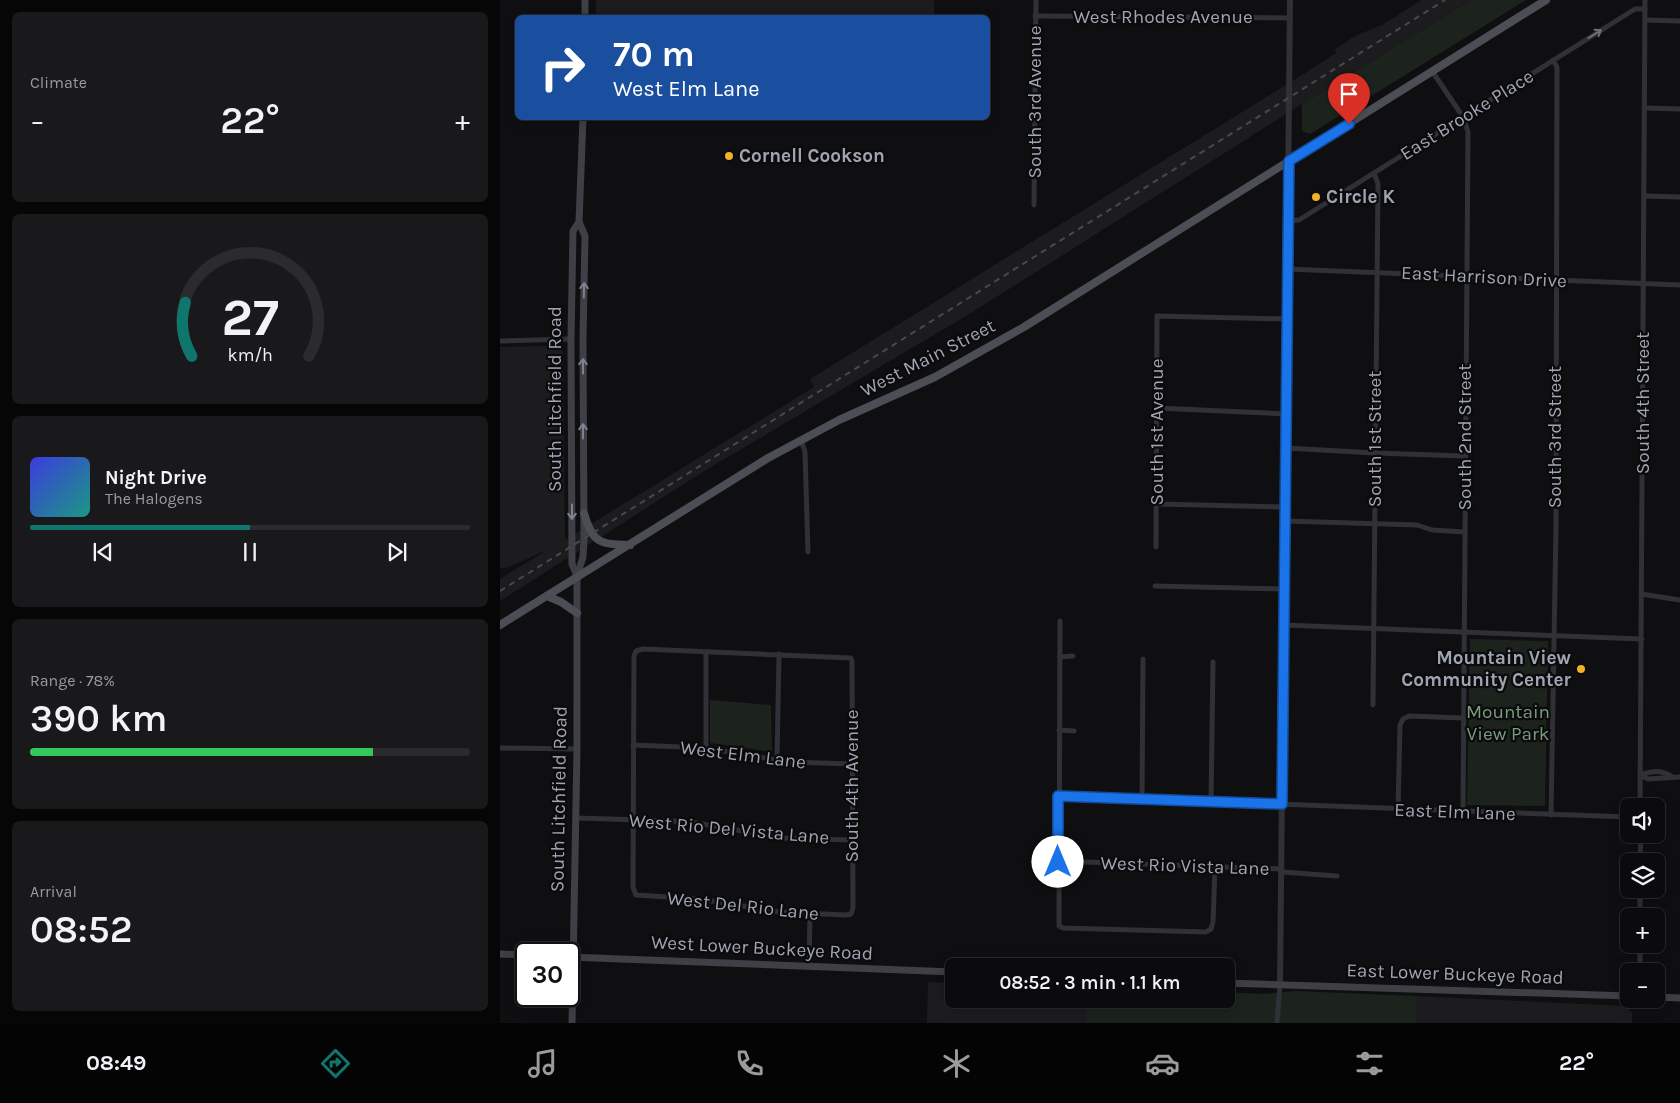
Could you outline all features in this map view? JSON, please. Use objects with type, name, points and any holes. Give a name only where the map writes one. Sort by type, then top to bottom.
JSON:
[{"type":"main road","points":[[584,15],[585,0]]},
{"type":"main road","name":"West Main Street","points":[[500,625],[726,483],[801,440],[839,420],[935,377],[988,348],[1546,0]]},
{"type":"main road","name":"South Litchfield Road","points":[[572,942],[576,818],[577,576],[583,557],[584,513],[583,338],[585,236],[579,222],[582,120]]},
{"type":"main road","points":[[579,222],[573,231],[585,236]]},
{"type":"main road","name":"South Litchfield Road","points":[[573,231],[571,339],[572,564],[577,576]]},
{"type":"main road","points":[[571,339],[583,338]]},
{"type":"main road","points":[[584,513],[591,534],[598,541],[608,544],[630,545]]},
{"type":"main road","points":[[547,596],[578,613]]},
{"type":"main road","points":[[500,954],[515,955]]},
{"type":"main road","name":"West Lower Buckeye Road","points":[[580,957],[945,972]]},
{"type":"main road","points":[[1235,983],[1280,985]]},
{"type":"main road","name":"East Lower Buckeye Road","points":[[1280,985],[1620,996]]},
{"type":"main road","points":[[1665,997],[1680,998]]},
{"type":"main road","name":"South Litchfield Road","points":[[572,1007],[572,1023]]},
{"type":"street","name":"South 3rd Avenue","points":[[1034,205],[1036,0]]},
{"type":"street","points":[[1276,1023],[1280,985],[1282,870],[1290,0]]},
{"type":"street","name":"South 4th Street","points":[[1640,798],[1645,0]]},
{"type":"street","name":"East Brooke Place","points":[[1288,221],[1299,220],[1635,9],[1645,10]]},
{"type":"street","name":"West Rhodes Avenue","points":[[1035,16],[1290,18]]},
{"type":"street","points":[[1645,20],[1680,21]]},
{"type":"street","name":"South 3rd Street","points":[[1552,815],[1556,527],[1555,281],[1557,67],[1553,60]]},
{"type":"street","name":"South 2nd Street","points":[[1432,71],[1462,117],[1468,132],[1463,812]]},
{"type":"street","points":[[1645,108],[1680,110]]},
{"type":"street","name":"South 1st Street","points":[[1373,705],[1378,184],[1374,173]]},
{"type":"street","points":[[1645,196],[1680,197]]},
{"type":"street","name":"East Harrison Drive","points":[[1287,268],[1680,285]]},
{"type":"street","name":"South 1st Avenue","points":[[1156,548],[1157,316],[1287,319]]},
{"type":"street","points":[[500,342],[571,339]]},
{"type":"street","points":[[1157,408],[1287,414]]},
{"type":"street","points":[[801,440],[805,452],[808,552]]},
{"type":"street","points":[[1286,448],[1375,454],[1465,456]]},
{"type":"street","points":[[1157,504],[1286,507]]},
{"type":"street","points":[[1286,520],[1417,525],[1432,530],[1465,532]]},
{"type":"street","points":[[1155,586],[1284,590]]},
{"type":"street","points":[[1641,594],[1680,600]]},
{"type":"street","points":[[1060,621],[1059,926],[1206,932],[1211,929],[1213,922],[1215,867]]},
{"type":"street","points":[[1284,625],[1642,639]]},
{"type":"street","points":[[633,820],[634,656],[636,651],[643,649],[779,654],[778,760]]},
{"type":"street","points":[[706,652],[706,748]]},
{"type":"street","name":"South 4th Avenue","points":[[779,654],[851,658],[853,908],[851,914]]},
{"type":"street","points":[[1060,657],[1073,656]]},
{"type":"street","points":[[1142,800],[1143,659]]},
{"type":"street","points":[[1212,802],[1213,662]]},
{"type":"street","points":[[1398,809],[1400,725],[1403,719],[1409,716],[1463,718]]},
{"type":"street","points":[[1059,730],[1074,731]]},
{"type":"street","name":"West Elm Lane","points":[[633,745],[706,748],[789,762],[852,764]]},
{"type":"street","points":[[500,748],[577,749]]},
{"type":"street","points":[[1640,775],[1648,778],[1664,779],[1680,777]]},
{"type":"street","points":[[1058,796],[1282,804]]},
{"type":"street","name":"East Elm Lane","points":[[1282,804],[1290,806],[1620,817]]},
{"type":"street","name":"West Rio Del Vista Lane","points":[[576,818],[696,823],[783,838],[852,840]]},
{"type":"street","name":"West Del Rio Lane","points":[[633,820],[633,887],[636,895],[700,898],[780,912],[851,914]]},
{"type":"street","name":"West Rio Vista Lane","points":[[1058,862],[1282,870],[1337,876]]},
{"type":"street","points":[[809,966],[810,914]]},
{"type":"shaded area","points":[[596,0],[934,0],[934,15],[596,15]]},
{"type":"shaded area","points":[[1422,0],[1471,0],[1302,104],[971,313],[706,470],[500,601],[500,579],[547,550],[509,567],[500,569],[500,347],[548,346],[563,351],[565,540],[814,387],[810,379],[1307,72],[1337,52],[1334,50],[1355,36],[1382,25]]},
{"type":"shaded area","points":[[928,982],[945,983],[945,1008],[1087,1008],[1087,1023],[927,1023]]},
{"type":"shaded area","points":[[1416,996],[1620,1006],[1620,1008],[1628,1008],[1632,1013],[1632,1023],[1416,1023]]},
{"type":"green space","points":[[1471,0],[1526,0],[1310,134],[1302,131],[1302,104]]},
{"type":"green space","name":"Mountain View Park","points":[[1470,639],[1548,641],[1545,806],[1467,805]]},
{"type":"green space","points":[[710,700],[771,705],[772,752],[710,743]]},
{"type":"green space","points":[[1295,991],[1416,996],[1416,1023],[1087,1023],[1087,1008],[1235,1008],[1235,992],[1264,994]]},
{"type":"railway","points":[[500,591],[1445,0]]},
{"type":"place","name":"Cornell Cookson","points":[[729,156]]},
{"type":"place","name":"Circle K","points":[[1316,197]]},
{"type":"place","name":"Mountain View Community Center","points":[[1581,669]]},
{"type":"route","points":[[1058,862],[1058,796],[1282,804],[1289,161],[1349,124]]}]
